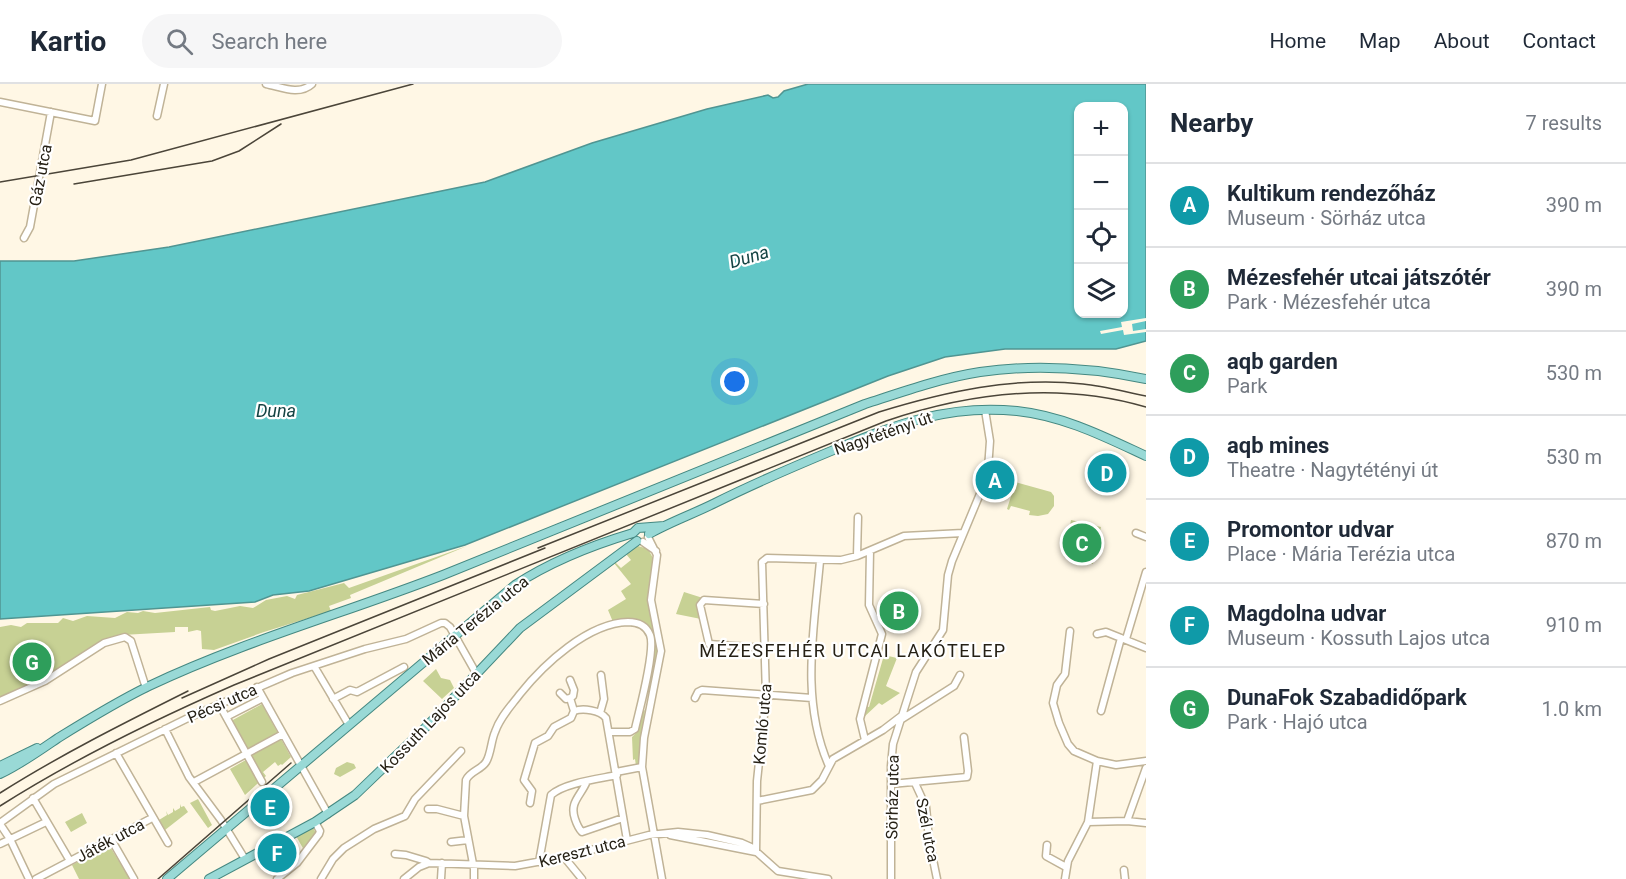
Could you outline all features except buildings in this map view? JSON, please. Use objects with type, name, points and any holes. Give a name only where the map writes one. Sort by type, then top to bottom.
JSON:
[{"type":"main road","points":[[0,774],[146,687],[262,639],[414,586],[865,404],[913,388],[980,372],[1016,369],[1082,370],[1146,380]]},
{"type":"main road","name":"Nagytétényi út","points":[[641,536],[755,483],[893,427],[940,414],[985,410],[1016,411],[1054,417],[1094,432],[1146,456]]},
{"type":"main road","name":"Mária Terézia utca","points":[[167,879],[454,634],[523,579],[615,539],[641,536]]},
{"type":"main road","name":"Kossuth Lajos utca","points":[[209,879],[315,822],[368,784],[428,725],[506,641],[530,620],[641,536]]},
{"type":"main road","points":[[0,766],[57,739]]},
{"type":"street","points":[[0,102],[95,121],[102,84]]},
{"type":"street","points":[[157,116],[164,84]]},
{"type":"street","points":[[266,84],[296,90],[302,90],[312,84]]},
{"type":"street","name":"Gáz utca","points":[[24,238],[30,227],[51,112]]},
{"type":"street","name":"Sörház utca","points":[[891,879],[893,744],[916,672],[943,630],[948,575],[988,469],[990,441],[985,410]]},
{"type":"street","points":[[857,556],[858,517]]},
{"type":"street","points":[[829,766],[824,756],[812,698],[812,652],[820,561],[841,561],[904,536],[963,533]]},
{"type":"street","points":[[1136,533],[1146,537]]},
{"type":"street","points":[[641,536],[656,552],[657,562],[651,607],[661,651],[643,747],[642,767],[664,878]]},
{"type":"street","points":[[865,740],[860,714],[882,634],[869,606],[870,550]]},
{"type":"street","name":"Komló utca","points":[[756,852],[757,801],[766,696],[762,562],[767,558],[820,561]]},
{"type":"street","points":[[1101,711],[1146,572]]},
{"type":"street","points":[[764,604],[704,600],[700,606],[709,644],[765,648]]},
{"type":"street","points":[[474,879],[464,816],[466,780],[468,775],[485,764],[502,718],[537,674],[551,661],[600,627],[632,622],[644,627],[651,641],[641,705],[633,732],[609,732]]},
{"type":"street","name":"Pécsi utca","points":[[0,824],[54,784],[165,729],[258,687],[365,648],[411,637],[441,623],[448,624],[454,634]]},
{"type":"street","points":[[1070,632],[1065,674],[1057,685],[1053,703],[1064,736],[1072,749],[1097,761],[1116,765],[1146,761]]},
{"type":"street","points":[[1097,634],[1106,632],[1146,648]]},
{"type":"street","points":[[454,634],[476,673]]},
{"type":"street","points":[[0,700],[45,681],[104,643],[125,637],[131,641],[146,687]]},
{"type":"street","points":[[314,666],[349,725]]},
{"type":"street","points":[[333,699],[350,690],[357,692],[404,667]]},
{"type":"street","points":[[600,713],[604,699],[601,675]]},
{"type":"street","points":[[757,801],[812,790],[822,780],[838,755],[954,686],[960,675]]},
{"type":"street","points":[[570,680],[574,690],[570,698]]},
{"type":"street","points":[[258,687],[328,814]]},
{"type":"street","points":[[695,698],[702,690],[812,698]]},
{"type":"street","points":[[560,693],[566,699],[570,698]]},
{"type":"street","points":[[226,717],[263,698]]},
{"type":"street","points":[[530,804],[532,791],[524,780],[535,743],[548,736],[554,727],[571,718],[574,711],[570,698]]},
{"type":"street","points":[[219,704],[262,782]]},
{"type":"street","points":[[641,705],[651,706]]},
{"type":"street","points":[[574,711],[578,709],[600,713],[606,718],[627,840]]},
{"type":"street","points":[[165,729],[189,777],[244,859]]},
{"type":"street","points":[[194,782],[283,734]]},
{"type":"street","points":[[891,784],[967,777],[964,737]]},
{"type":"street","points":[[321,879],[333,859],[345,848],[364,834],[405,816],[415,800],[461,751]]},
{"type":"street","points":[[116,753],[168,843]]},
{"type":"street","points":[[1065,879],[1066,867],[1088,822],[1097,761]]},
{"type":"street","points":[[539,862],[551,795],[567,786],[642,767]]},
{"type":"street","points":[[1127,821],[1146,768]]},
{"type":"street","points":[[587,782],[573,805],[573,813],[579,830],[582,832],[623,818]]},
{"type":"street","name":"Szél utca","points":[[915,783],[926,807],[929,840],[937,879]]},
{"type":"street","points":[[33,798],[70,861]]},
{"type":"street","points":[[428,809],[437,808],[464,816]]},
{"type":"street","name":"Játék utca","points":[[36,879],[152,818]]},
{"type":"street","points":[[0,843],[46,822]]},
{"type":"street","points":[[277,879],[297,863],[319,834],[320,831],[315,822]]},
{"type":"street","points":[[1088,822],[1146,823]]},
{"type":"street","points":[[0,824],[10,839],[29,879]]},
{"type":"street","name":"Kereszt utca","points":[[395,854],[406,855],[429,863],[515,866],[564,857],[627,840],[666,834],[756,852]]},
{"type":"street","points":[[111,839],[134,879]]},
{"type":"street","points":[[451,842],[468,840]]},
{"type":"street","points":[[1047,845],[1046,856],[1066,867]]},
{"type":"street","points":[[756,852],[778,871],[828,879]]},
{"type":"street","points":[[564,857],[582,879]]},
{"type":"street","points":[[404,879],[429,863]]},
{"type":"street","points":[[441,879],[442,863]]},
{"type":"street","points":[[773,869],[773,879]]},
{"type":"street","points":[[1124,870],[1125,879]]},
{"type":"green space","points":[[1015,482],[1051,492],[1054,496],[1054,506],[1048,514],[1029,515],[1030,511],[1011,506],[1009,510],[1007,509],[1012,493],[1014,493]]},
{"type":"green space","points":[[1071,520],[1101,527],[1093,564],[1064,557]]},
{"type":"green space","points":[[467,546],[350,595],[351,598],[329,606],[331,611],[214,650],[202,649],[201,631],[188,632],[188,627],[175,627],[175,632],[122,635],[103,641],[43,680],[0,698],[0,627],[11,625],[21,627],[27,623],[58,623],[63,618],[73,621],[87,616],[115,618],[127,612],[155,613],[210,607],[215,611],[240,606],[253,608],[266,600],[287,596],[295,599],[297,595],[344,583],[349,588]]},
{"type":"green space","points":[[638,546],[648,549],[653,558],[648,601],[659,648],[650,701],[648,701],[654,643],[642,623],[613,622],[608,610],[626,599],[621,591],[631,584],[614,563],[621,568],[631,560],[626,554]]},
{"type":"green space","points":[[890,590],[915,595],[909,622],[886,616]]},
{"type":"green space","points":[[684,592],[706,599],[700,600],[699,603],[701,619],[676,614]]},
{"type":"green space","points":[[884,655],[897,658],[886,686],[900,693],[882,705],[879,703],[863,718],[865,706],[869,707]]},
{"type":"green space","points":[[436,669],[441,678],[450,680],[454,688],[442,699],[423,681]]},
{"type":"green space","points":[[262,704],[291,757],[282,765],[278,766],[275,762],[263,772],[266,776],[245,795],[230,769],[251,757],[231,721]]},
{"type":"green space","points":[[645,710],[639,753],[640,766],[636,766],[635,759],[633,760],[632,737],[637,732],[642,712]]},
{"type":"green space","points":[[347,762],[354,764],[356,768],[340,777],[334,774],[336,768]]},
{"type":"green space","points":[[198,799],[212,825],[208,828],[190,803]]},
{"type":"green space","points":[[180,804],[188,812],[165,830],[159,820],[167,815],[166,811],[168,815],[173,812],[173,808],[175,811],[180,808]]},
{"type":"green space","points":[[82,813],[87,823],[71,832],[65,822]]},
{"type":"green space","points":[[313,828],[316,833],[304,850],[296,836]]},
{"type":"green space","points":[[109,845],[130,879],[79,879],[72,865]]},
{"type":"water","name":"Duna","points":[[808,84],[1146,84],[1146,341],[1116,349],[1005,349],[945,357],[888,376],[465,545],[309,591],[273,595],[255,602],[0,619],[0,261],[74,261],[169,247],[485,182],[592,143],[707,109],[768,95],[773,98],[778,97],[784,91]]},
{"type":"pier","points":[[1146,318],[1146,321],[1132,324],[1133,331],[1146,329],[1146,332],[1124,335],[1123,330],[1101,334],[1100,331],[1122,327],[1121,322]]},
{"type":"tram line","points":[[158,879],[291,763]]},
{"type":"railway","points":[[0,182],[131,160],[413,84]]},
{"type":"railway","points":[[74,184],[212,161],[239,151],[281,124]]},
{"type":"railway","points":[[538,548],[879,412],[929,398],[954,392],[1031,382],[1091,385],[1146,396]]},
{"type":"railway","points":[[0,806],[115,741],[234,685],[886,421],[950,403],[1016,394],[1081,395],[1114,399],[1146,407]]},
{"type":"railway","points":[[182,698],[269,659],[545,548]]},
{"type":"railway","points":[[0,793],[69,752],[188,691]]},
{"type":"place","name":"aqb mines","points":[[1107,473]]},
{"type":"place","name":"Kultikum rendezőház","points":[[995,480]]},
{"type":"place","name":"aqb garden","points":[[1082,543]]},
{"type":"place","name":"Mézesfehér utcai játszótér","points":[[899,611]]},
{"type":"place","name":"DunaFok Szabadidőpark","points":[[32,662]]},
{"type":"place","name":"Promontor udvar","points":[[270,807]]},
{"type":"place","name":"Magdolna udvar","points":[[277,853]]},
{"type":"district","name":"MÉZESFEHÉR UTCAI LAKÓTELEP","points":[[853,651]]}]
